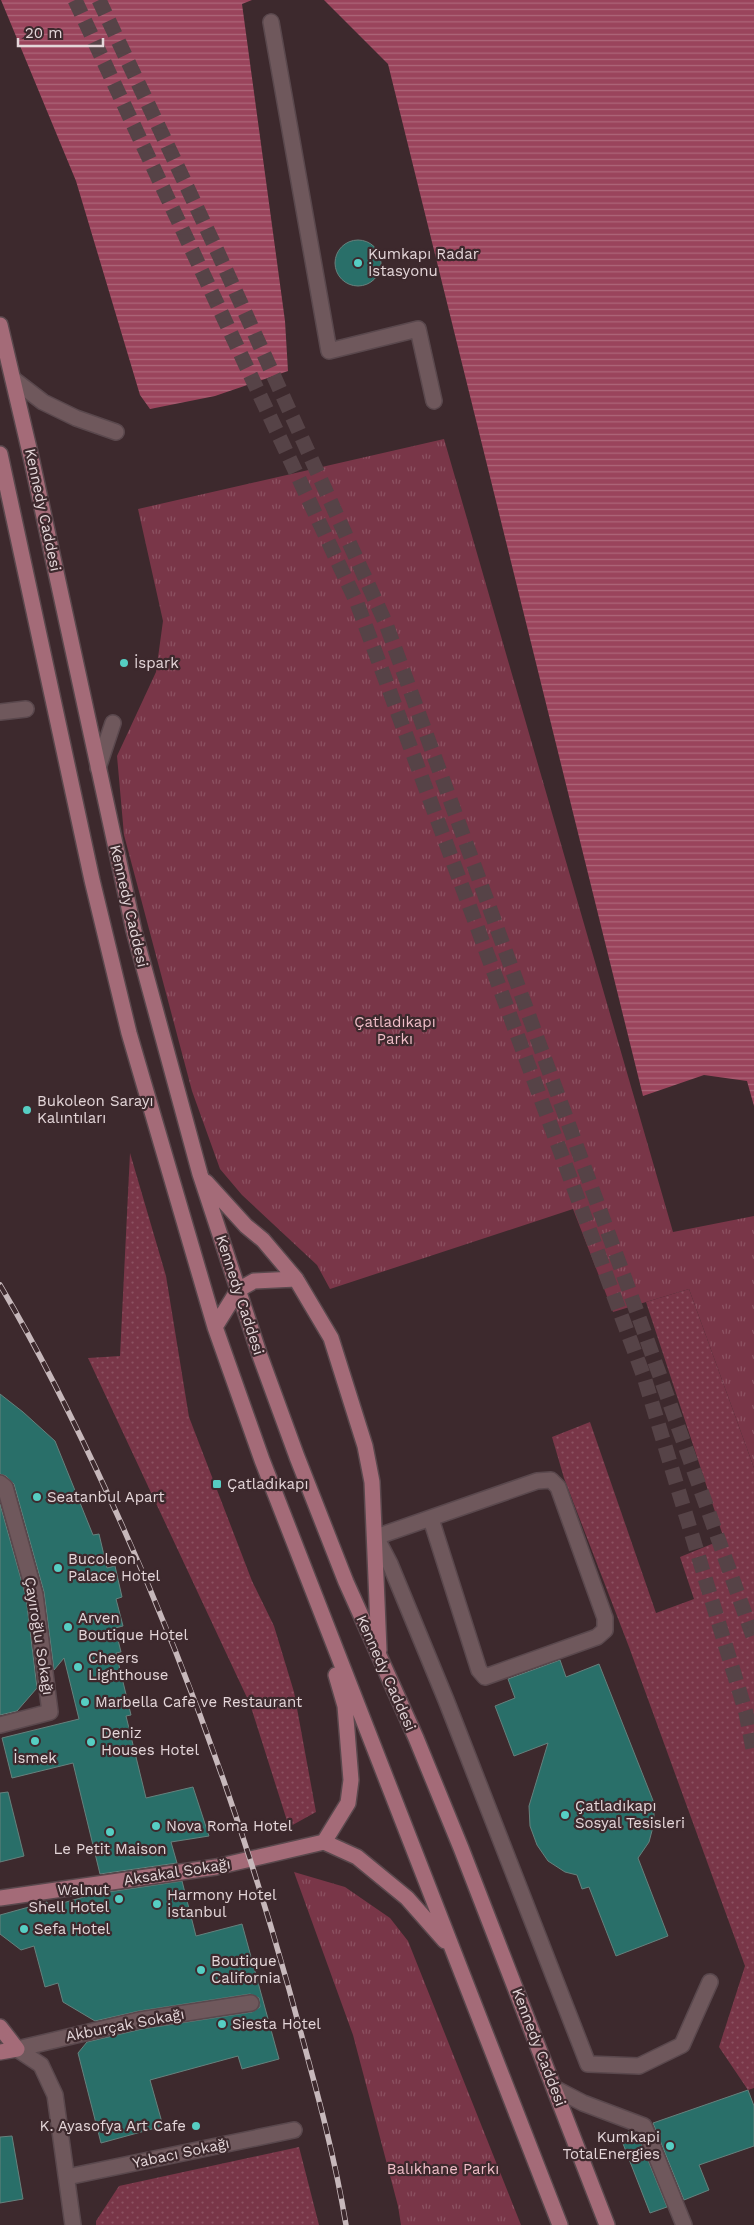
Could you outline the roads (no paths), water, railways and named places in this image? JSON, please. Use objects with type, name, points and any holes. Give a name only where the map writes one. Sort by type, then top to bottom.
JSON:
[{"type":"main road","name":"Kennedy Caddesi","points":[[0,325],[134,932],[200,1174],[238,1290],[297,1457],[346,1582],[416,1738],[461,1848],[556,2089],[607,2225]]},
{"type":"main road","name":"Kennedy Caddesi","points":[[0,454],[92,880],[124,1014],[215,1327],[262,1460],[560,2225]]},
{"type":"main road","points":[[200,1174],[212,1191],[246,1226],[263,1240],[296,1279],[331,1338],[366,1446],[372,1482],[380,1659]]},
{"type":"main road","points":[[215,1327],[238,1290],[254,1281],[296,1279]]},
{"type":"main road","points":[[307,1572],[345,1706],[351,1780],[348,1804],[324,1842],[357,1857],[407,1898],[453,1950]]},
{"type":"main road","name":"Aksakal Sokağı","points":[[0,1898],[216,1867],[324,1842]]},
{"type":"main road","points":[[0,2027],[18,2049]]},
{"type":"main road","name":"Akburçak Sokağı","points":[[0,2052],[18,2049]]},
{"type":"street","points":[[271,22],[329,351],[418,329],[434,401]]},
{"type":"street","points":[[13,379],[43,402],[76,418],[116,432]]},
{"type":"street","points":[[0,712],[26,709]]},
{"type":"street","points":[[98,768],[113,723]]},
{"type":"street","points":[[431,1520],[479,1670],[485,1676],[597,1637],[605,1630],[605,1618],[558,1487],[550,1480],[538,1481],[376,1538],[390,1564],[442,1691],[588,2064],[640,2066],[682,2045],[710,1982]]},
{"type":"street","name":"Çayıroğlu Sokağı","points":[[0,1483],[5,1487],[35,1595],[50,1712],[0,1726]]},
{"type":"street","name":"Akburçak Sokağı","points":[[18,2049],[140,2020],[251,2003]]},
{"type":"street","points":[[18,2049],[41,2065],[55,2095],[68,2177],[73,2225]]},
{"type":"street","points":[[556,2089],[582,2103],[644,2126],[684,2225]]},
{"type":"street","name":"Yabacı Sokağı","points":[[68,2177],[294,2130]]},
{"type":"tunnel","points":[[75,0],[357,603],[644,1377],[746,1713],[754,1754]]},
{"type":"tunnel","points":[[99,0],[219,255],[386,624],[754,1639]]},
{"type":"railway","points":[[0,1285],[58,1391],[111,1501],[163,1620],[210,1741],[252,1864],[289,1989],[328,2136],[346,2225]]},
{"type":"place","name":"Kumkapı Radar İstasyonu","points":[[358,263]]},
{"type":"place","name":"İspark","points":[[124,663]]},
{"type":"place","name":"Bukoleon Sarayı Kalıntıları","points":[[27,1110]]},
{"type":"place","name":"Çatladıkapı","points":[[217,1484]]},
{"type":"place","name":"Seatanbul Apart","points":[[37,1497]]},
{"type":"place","name":"Bucoleon Palace Hotel","points":[[58,1568]]},
{"type":"place","name":"Arven Boutique Hotel","points":[[68,1627]]},
{"type":"place","name":"Cheers Lighthouse","points":[[78,1667]]},
{"type":"place","name":"Marbella Cafe ve Restaurant","points":[[85,1702]]},
{"type":"place","name":"İsmek","points":[[35,1741]]},
{"type":"place","name":"Deniz Houses Hotel","points":[[91,1742]]},
{"type":"place","name":"Çatladıkapı Sosyal Tesisleri","points":[[565,1815]]},
{"type":"place","name":"Nova Roma Hotel","points":[[156,1826]]},
{"type":"place","name":"Le Petit Maison","points":[[110,1832]]},
{"type":"place","name":"Walnut Shell Hotel","points":[[119,1899]]},
{"type":"place","name":"Harmony Hotel İstanbul","points":[[157,1904]]},
{"type":"place","name":"Sefa Hotel","points":[[24,1929]]},
{"type":"place","name":"Boutique California","points":[[201,1970]]},
{"type":"place","name":"Siesta Hotel","points":[[222,2024]]},
{"type":"place","name":"K. Ayasofya Art Cafe","points":[[196,2126]]},
{"type":"place","name":"Kumkapi TotalEnergies","points":[[670,2146]]},
{"type":"park label","name":"Çatladıkapı Parkı","points":[[395,1030]]},
{"type":"park label","name":"Balıkhane Parkı","points":[[443,2169]]}]
